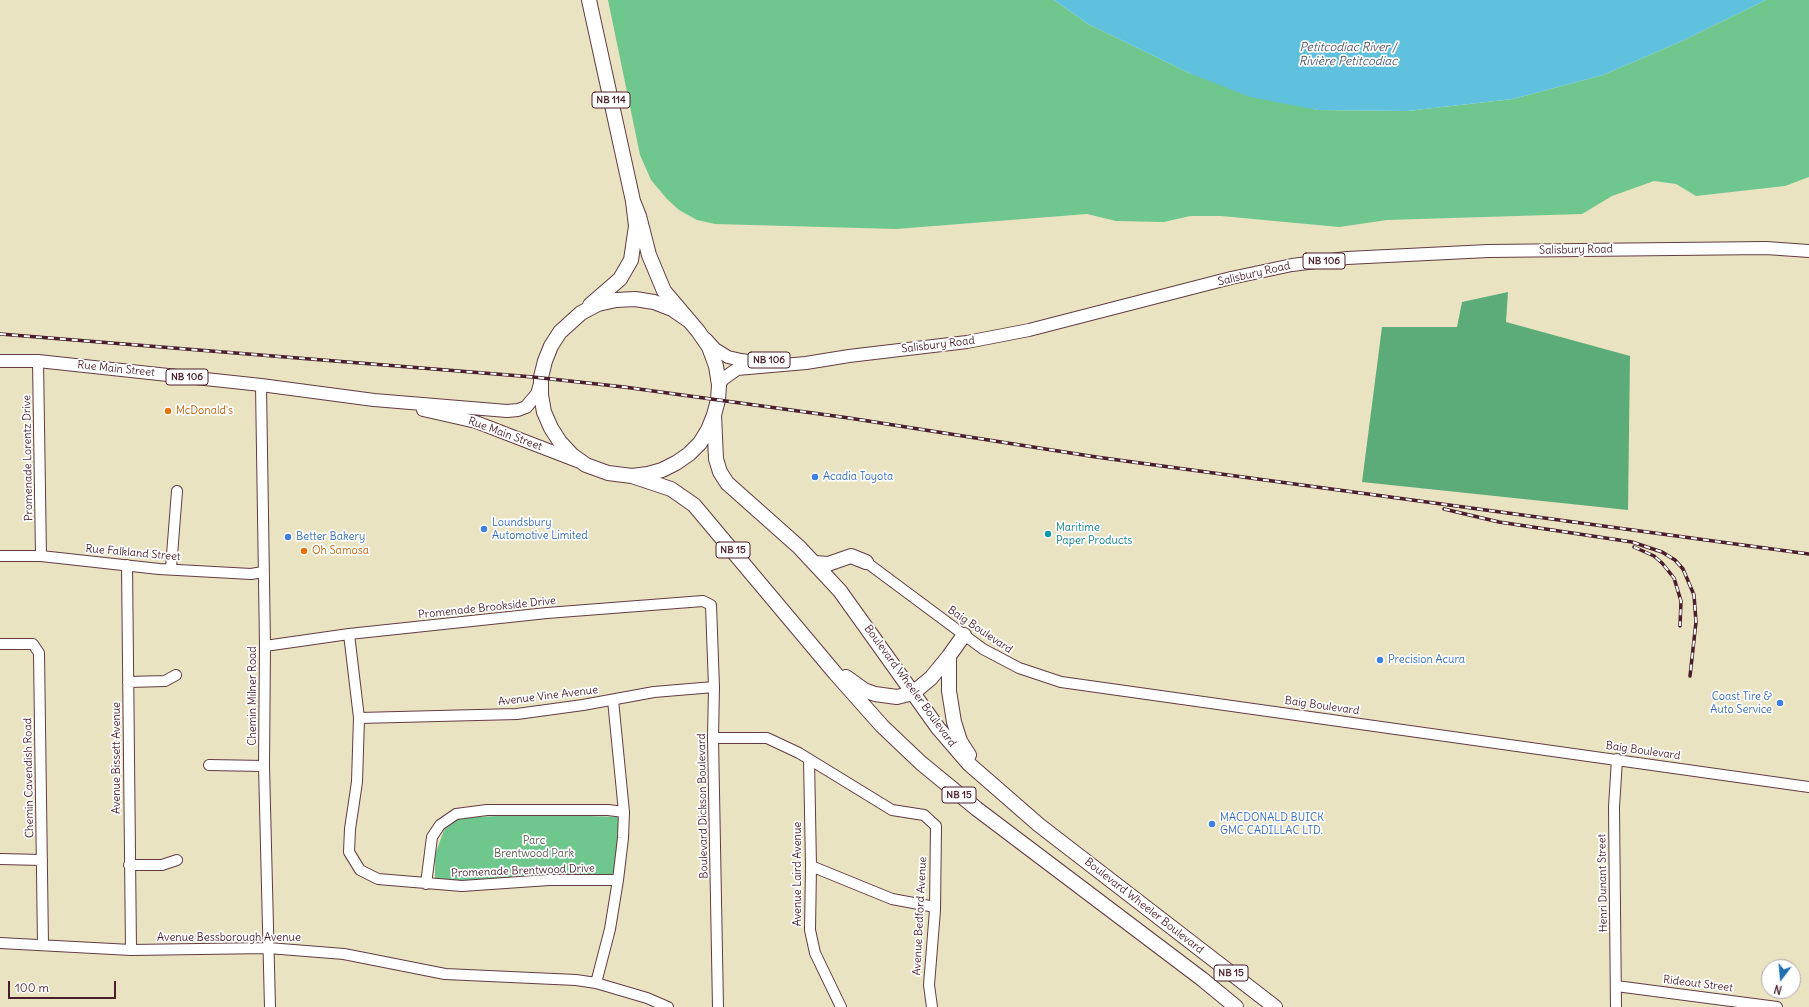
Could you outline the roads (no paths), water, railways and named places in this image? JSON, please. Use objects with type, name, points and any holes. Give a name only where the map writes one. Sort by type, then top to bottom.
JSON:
[{"type":"highway","name":"NB 114","points":[[581,313],[620,279],[631,260],[636,226],[633,201],[590,0]]},
{"type":"highway","name":"NB 114","points":[[633,201],[639,216],[656,275],[664,291],[688,320]]},
{"type":"highway","points":[[636,299],[654,302],[672,309],[688,320],[709,347],[716,366],[719,385],[718,400],[714,415],[708,430],[700,442],[689,454],[662,470],[632,476],[608,473],[586,465],[572,455],[560,442],[551,428],[543,406],[541,395],[541,377],[545,361],[551,346],[568,324],[581,313],[598,304],[610,301],[636,299]]},
{"type":"highway","name":"Boulevard Wheeler Boulevard","points":[[714,415],[716,459],[723,478],[732,489],[784,534],[815,564],[859,616],[913,693],[956,750],[994,786],[1039,825],[1275,1007]]},
{"type":"highway","name":"Boulevard Wheeler Boulevard","points":[[632,476],[671,489],[690,501],[874,716],[921,763],[977,809],[1196,974],[1236,1007]]},
{"type":"highway","points":[[815,564],[828,564],[851,556],[866,562]]},
{"type":"highway","points":[[815,648],[850,680],[869,692],[892,697],[913,693],[926,683],[949,656],[964,635]]},
{"type":"highway","points":[[949,656],[949,691],[957,733],[965,749],[994,786]]},
{"type":"main road","name":"Salisbury Road","points":[[719,385],[723,378],[737,369],[806,363],[849,356],[967,342],[1029,330],[1230,278],[1292,265],[1347,258],[1518,250],[1766,248],[1809,251]]},
{"type":"main road","name":"Salisbury Road","points":[[698,331],[715,349],[728,357],[753,362],[824,353],[849,356]]},
{"type":"main road","name":"Rue Main Street","points":[[0,361],[38,361],[260,385],[374,400],[507,411],[518,410],[532,401],[537,394],[541,377]]},
{"type":"main road","name":"Rue Main Street","points":[[374,400],[476,422],[586,465]]},
{"type":"street","name":"Promenade Lorentz Drive","points":[[38,361],[41,556]]},
{"type":"street","name":"Chemin Milner Road","points":[[260,385],[265,646],[264,766],[270,1007]]},
{"type":"street","points":[[171,568],[177,491]]},
{"type":"street","name":"Rue Falkland Street","points":[[0,556],[41,556],[127,565],[251,574],[263,572]]},
{"type":"street","name":"Baig Boulevard","points":[[866,562],[992,654],[1019,668],[1069,683],[1809,787]]},
{"type":"street","name":"Avenue Bissett Avenue","points":[[127,565],[131,950]]},
{"type":"street","name":"Promenade Brookside Drive","points":[[265,646],[349,634],[547,613],[703,602],[711,605]]},
{"type":"street","name":"Boulevard Dickson Boulevard","points":[[711,605],[714,687],[718,1007]]},
{"type":"street","name":"Promenade Brentwood Drive","points":[[349,634],[359,718],[357,782],[350,829],[349,852],[360,870],[378,879],[462,886],[549,880],[618,880]]},
{"type":"street","name":"Chemin Cavendish Road","points":[[0,644],[32,644],[39,653],[43,945]]},
{"type":"street","points":[[128,682],[165,680],[176,675]]},
{"type":"street","name":"Avenue Vine Avenue","points":[[359,718],[517,714],[613,700],[654,692],[714,687]]},
{"type":"street","points":[[596,983],[610,929],[618,880],[624,812],[613,700]]},
{"type":"street","points":[[714,738],[767,738],[809,759]]},
{"type":"street","name":"Avenue Bedford Avenue","points":[[809,759],[892,810],[924,815],[936,826],[935,907],[929,985],[932,1007]]},
{"type":"street","name":"Avenue Laird Avenue","points":[[809,759],[811,866],[810,930],[815,953],[841,1007]]},
{"type":"street","name":"Henri Dunant Street","points":[[1616,1007],[1614,806],[1617,759]]},
{"type":"street","points":[[209,765],[264,766]]},
{"type":"street","points":[[426,884],[432,837],[440,825],[456,814],[487,810],[608,810],[624,812]]},
{"type":"street","points":[[0,859],[42,860]]},
{"type":"street","points":[[129,865],[162,865],[177,860]]},
{"type":"street","points":[[811,866],[892,899],[935,907]]},
{"type":"street","name":"Avenue Bessborough Avenue","points":[[0,943],[131,950],[268,948],[344,954],[445,974],[576,980],[596,983],[645,1003],[668,1007]]},
{"type":"street","name":"Rideout Street","points":[[1616,986],[1777,1007]]},
{"type":"water","name":"Petitcodiac River / Rivière Petitcodiac","points":[[1054,0],[1766,0],[1680,42],[1603,75],[1513,99],[1407,111],[1318,110],[1250,97],[1189,73],[1088,24]]},
{"type":"railway","points":[[0,334],[533,377],[624,387],[849,418],[1096,457],[1809,554]]},
{"type":"railway","points":[[1444,509],[1499,522],[1632,542],[1662,552],[1675,560],[1683,569],[1694,595],[1696,622],[1690,676]]},
{"type":"railway","points":[[1634,547],[1654,556],[1662,563],[1674,578],[1681,601],[1680,626]]},
{"type":"place","name":"McDonald's","points":[[168,411]]},
{"type":"place","name":"Acadia Toyota","points":[[815,477]]},
{"type":"place","name":"Loundsbury Automotive Limited","points":[[484,529]]},
{"type":"place","name":"Maritime Paper Products","points":[[1048,534]]},
{"type":"place","name":"Better Bakery","points":[[288,537]]},
{"type":"place","name":"Oh Samosa","points":[[304,551]]},
{"type":"place","name":"Precision Acura","points":[[1380,660]]},
{"type":"place","name":"Coast Tire & Auto Service","points":[[1780,703]]},
{"type":"place","name":"MACDONALD BUICK GMC CADILLAC LTD.","points":[[1212,824]]},
{"type":"park label","name":"Parc Brentwood Park","points":[[534,847]]}]
